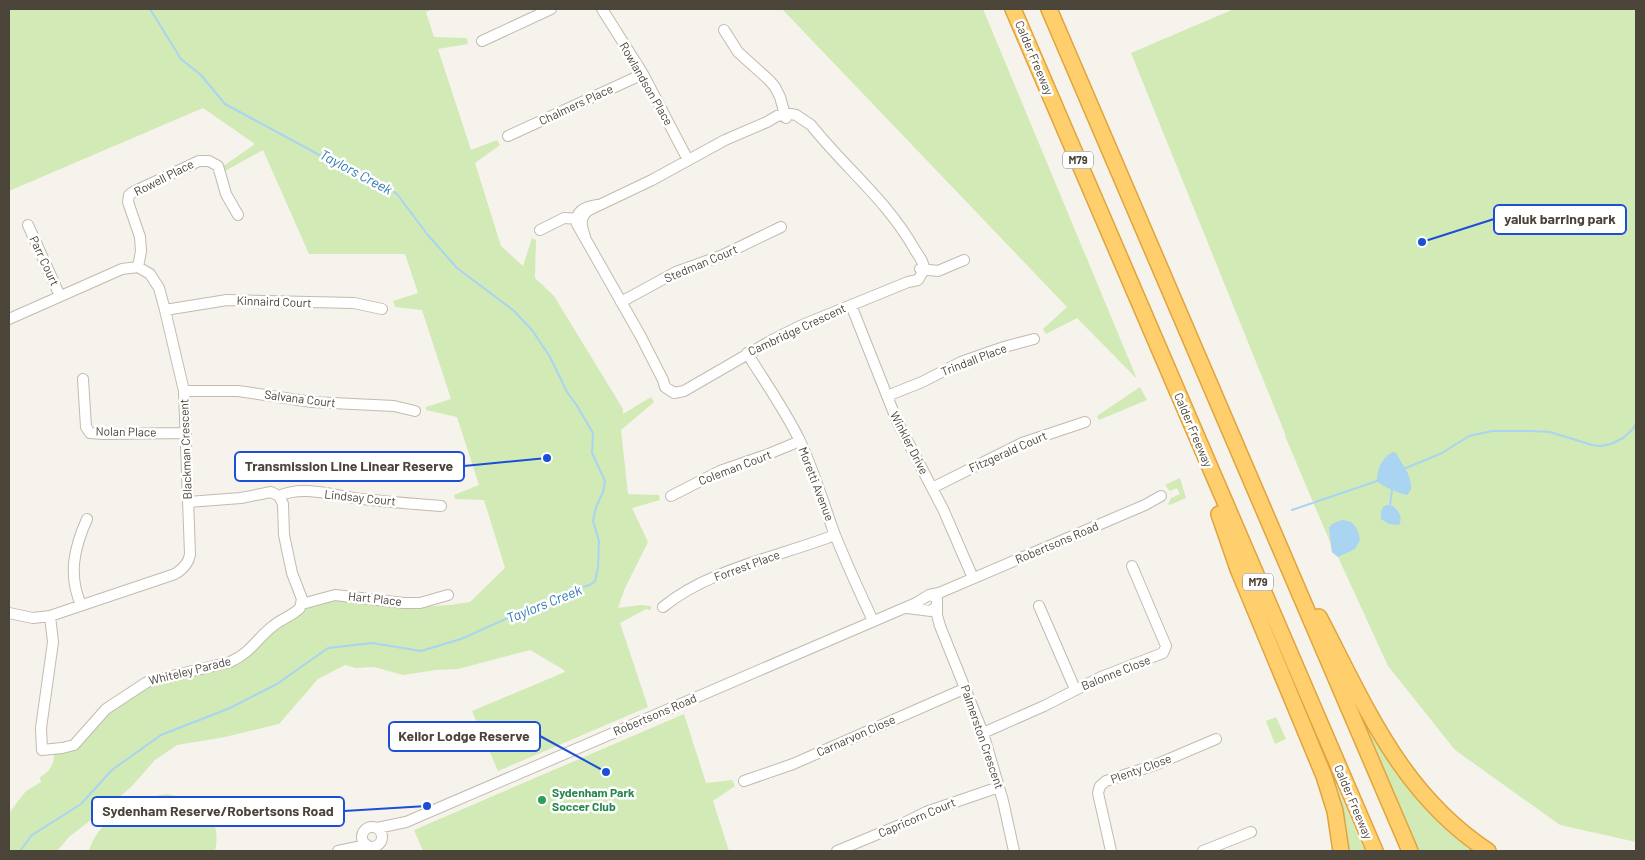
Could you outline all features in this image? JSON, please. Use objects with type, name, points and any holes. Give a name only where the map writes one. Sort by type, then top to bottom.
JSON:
[{"type":"highway","name":"Calder Freeway","points":[[1013,9],[1375,851]]},
{"type":"highway","name":"M79","points":[[1049,9],[1410,851]]},
{"type":"highway","points":[[1143,311],[1206,476],[1238,569],[1324,776],[1335,811],[1342,851]]},
{"type":"highway","points":[[1264,509],[1372,718],[1398,763],[1440,813],[1488,851]]},
{"type":"street","points":[[482,41],[551,9]]},
{"type":"street","name":"Rowlandson Place","points":[[602,9],[642,74],[688,160]]},
{"type":"street","points":[[724,30],[738,52],[775,87],[785,116]]},
{"type":"street","name":"Chalmers Place","points":[[508,136],[642,74]]},
{"type":"street","points":[[540,230],[559,219],[579,219],[598,205],[637,188],[725,140],[785,116],[800,121],[819,135],[887,207],[917,253],[922,270],[938,271],[964,260]]},
{"type":"street","name":"Rowell Place","points":[[138,268],[140,237],[128,202],[129,196],[133,192],[198,160],[207,160],[218,166],[226,194],[238,214]]},
{"type":"street","name":"Cambridge Crescent","points":[[579,219],[585,237],[640,334],[663,380],[674,391],[691,386],[747,353],[800,326],[908,282],[922,270]]},
{"type":"street","name":"Parr Court","points":[[28,225],[60,296]]},
{"type":"street","name":"Stedman Court","points":[[621,302],[676,272],[723,255],[781,227]]},
{"type":"street","points":[[9,319],[122,269],[138,268]]},
{"type":"street","name":"Blackman Crescent","points":[[9,613],[33,618],[50,616],[175,574],[190,560],[184,391],[156,280],[150,274],[138,268]]},
{"type":"street","name":"Kinnaird Court","points":[[165,310],[227,300],[354,303],[382,309]]},
{"type":"street","name":"Winkler Drive","points":[[851,305],[900,428],[932,488],[973,578]]},
{"type":"street","name":"Trindall Place","points":[[887,396],[922,382],[961,362],[1034,339]]},
{"type":"street","name":"Moretti Avenue","points":[[747,353],[800,441],[857,588],[873,621]]},
{"type":"street","name":"Nolan Place","points":[[83,378],[86,427],[90,433],[186,432]]},
{"type":"street","name":"Salvana Court","points":[[184,391],[238,391],[312,402],[394,406],[415,411]]},
{"type":"street","name":"Fitzgerald Court","points":[[932,488],[1022,443],[1085,422]]},
{"type":"street","name":"Coleman Court","points":[[671,496],[720,471],[800,441]]},
{"type":"street","points":[[188,502],[241,498],[271,492],[279,496],[283,504],[284,535],[292,573],[302,599],[302,604]]},
{"type":"street","name":"Lindsay Court","points":[[279,496],[288,492],[307,492],[441,506]]},
{"type":"street","name":"Robertsons Road","points":[[377,828],[406,822],[926,597],[940,593],[1145,505],[1161,496]]},
{"type":"street","points":[[81,605],[74,586],[73,567],[77,546],[87,519]]},
{"type":"street","name":"Forrest Place","points":[[663,607],[698,585],[724,574],[836,536]]},
{"type":"street","name":"Balonne Close","points":[[983,733],[1044,706],[1101,677],[1165,651],[1166,646],[1132,566]]},
{"type":"street","points":[[932,608],[952,587]]},
{"type":"street","name":"Hart Place","points":[[302,604],[335,594],[420,603],[448,595]]},
{"type":"street","points":[[926,597],[935,597],[932,608]]},
{"type":"street","name":"Palmerston Crescent","points":[[926,597],[921,603],[932,608],[937,615],[983,733],[1011,830],[1014,851]]},
{"type":"street","name":"Whiteley Parade","points":[[50,616],[53,642],[41,728],[43,753],[74,745],[106,709],[147,682],[230,662],[239,658],[253,648],[273,625],[297,612],[302,604]]},
{"type":"street","points":[[1039,606],[1075,689]]},
{"type":"street","name":"Robertsons Road","points":[[904,608],[932,608]]},
{"type":"street","name":"Carnarvon Close","points":[[744,781],[793,764],[966,688]]},
{"type":"street","name":"Plenty Close","points":[[1111,851],[1098,797],[1100,786],[1106,781],[1155,765],[1216,739]]},
{"type":"street","name":"Capricorn Court","points":[[837,851],[926,812],[999,787]]},
{"type":"street","name":"Robertsons Road","points":[[381,844],[406,822]]},
{"type":"street","points":[[369,828],[377,828],[381,833],[381,844],[371,848],[340,851],[363,835],[369,828]]},
{"type":"street","points":[[1203,851],[1251,832]]},
{"type":"street","points":[[363,835],[363,841],[371,848]]},
{"type":"green space","points":[[9,9],[433,9],[426,12],[434,37],[467,38],[468,44],[438,49],[471,150],[497,140],[500,145],[475,163],[501,246],[523,266],[532,238],[536,240],[535,278],[554,296],[623,409],[623,414],[651,397],[654,402],[621,430],[628,494],[659,495],[660,500],[632,508],[648,542],[625,588],[618,608],[641,605],[651,606],[651,610],[646,609],[620,623],[648,707],[498,771],[472,711],[565,672],[564,670],[530,650],[458,669],[403,675],[374,667],[356,668],[345,665],[318,679],[279,724],[225,737],[177,745],[155,760],[132,786],[69,837],[57,851],[9,851],[9,813],[26,791],[41,782],[40,777],[51,767],[54,753],[64,751],[109,712],[145,686],[241,662],[253,653],[272,632],[313,605],[330,600],[399,608],[470,602],[505,568],[484,500],[455,499],[454,495],[479,485],[457,417],[426,410],[426,407],[451,399],[422,310],[395,307],[393,301],[418,293],[405,254],[309,254],[263,150],[225,171],[222,167],[255,144],[203,108],[9,191]]},
{"type":"green space","points":[[782,9],[983,9],[1137,379],[1077,318],[1046,334],[1043,329],[1067,307]]},
{"type":"green space","points":[[1234,9],[1636,9],[1636,842],[1560,825],[1455,750],[1388,666],[1338,557],[1332,552],[1330,542],[1285,436],[1131,53]]},
{"type":"green space","points":[[1140,387],[1147,400],[1099,420],[1097,416]]},
{"type":"green space","points":[[1180,478],[1186,498],[1170,505],[1168,504],[1171,498],[1180,494],[1177,488],[1170,491],[1165,485]]},
{"type":"green space","points":[[1249,584],[1365,851],[1346,851]]},
{"type":"green space","points":[[1346,682],[1374,728],[1482,851],[1419,851]]},
{"type":"green space","points":[[684,714],[706,783],[732,780],[735,786],[713,801],[729,851],[423,851],[414,830]]},
{"type":"green space","points":[[1276,717],[1286,739],[1275,744],[1266,721]]},
{"type":"green space","points":[[166,794],[189,800],[206,811],[212,818],[215,828],[217,838],[215,851],[89,851],[101,829],[119,812],[142,800]]},
{"type":"water","points":[[1393,452],[1396,453],[1410,479],[1411,490],[1407,495],[1391,490],[1377,481],[1381,464]]},
{"type":"water","points":[[1387,505],[1393,506],[1399,512],[1401,520],[1399,525],[1389,524],[1381,519],[1381,511]]},
{"type":"water","points":[[1342,520],[1350,522],[1355,526],[1360,540],[1355,549],[1338,557],[1332,552],[1329,528],[1332,524]]},
{"type":"waterway","name":"Taylors Creek","points":[[20,851],[32,835],[81,804],[112,770],[161,735],[230,708],[277,684],[328,648],[372,643],[421,651],[461,639],[568,591],[590,585],[595,581],[598,568],[599,541],[593,521],[605,481],[592,453],[593,433],[567,392],[550,357],[532,330],[513,310],[457,268],[427,234],[397,194],[387,187],[349,171],[225,104],[201,75],[181,59],[150,9]]},
{"type":"waterway","points":[[1406,468],[1442,453],[1469,436],[1492,431],[1550,432],[1601,446],[1611,444],[1623,438],[1633,429],[1636,423]]},
{"type":"waterway","points":[[1292,510],[1377,481]]},
{"type":"waterway","points":[[1390,505],[1392,490]]},
{"type":"place","name":"yaluk barring park","points":[[1422,242]]},
{"type":"place","name":"Transmission Line Linear Reserve","points":[[547,458]]},
{"type":"place","name":"Keilor Lodge Reserve","points":[[606,772]]},
{"type":"place","name":"Sydenham Park Soccer Club","points":[[542,800]]},
{"type":"place","name":"Sydenham Reserve/Robertsons Road","points":[[427,806]]}]
